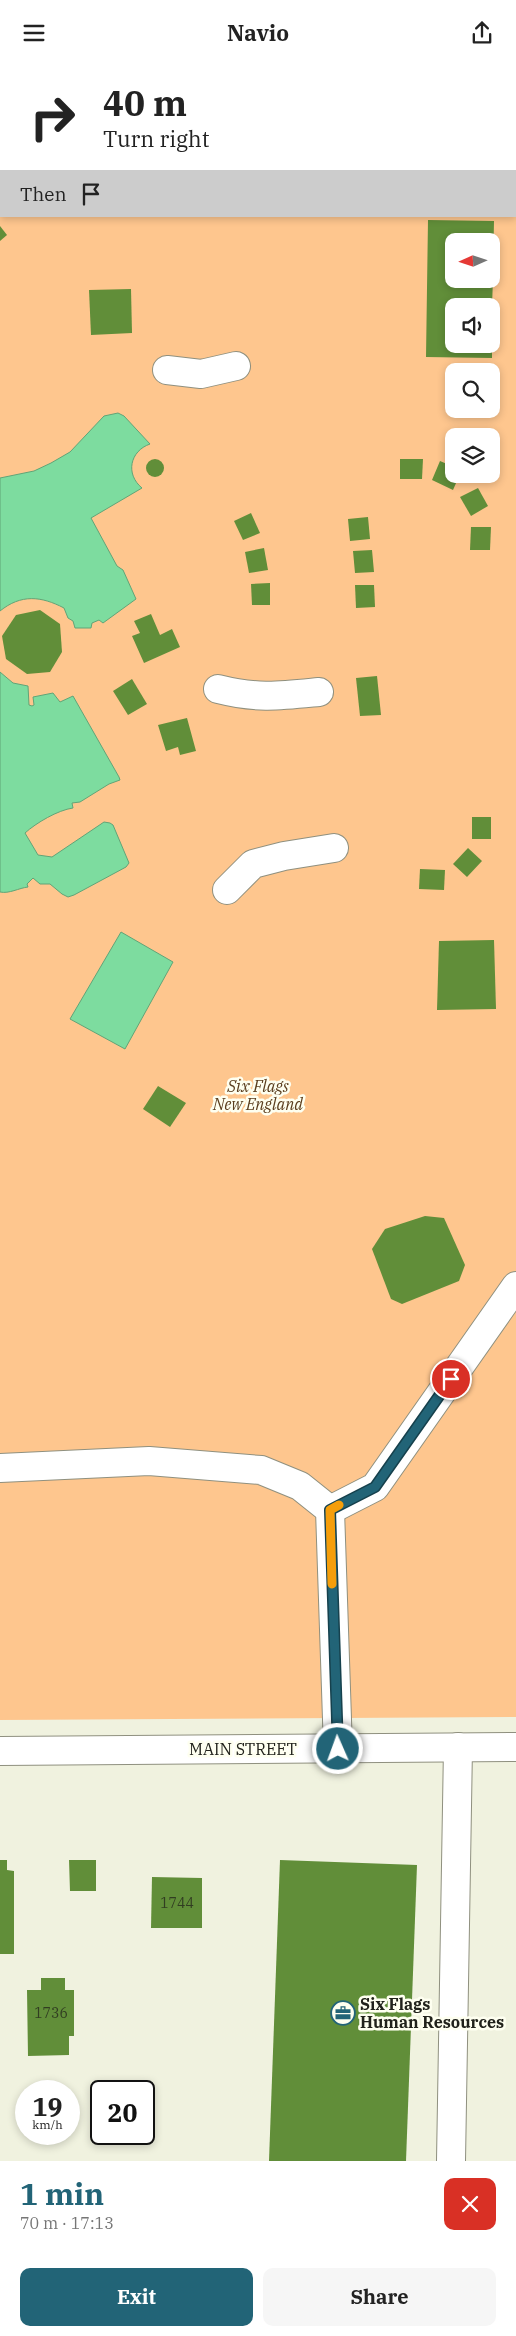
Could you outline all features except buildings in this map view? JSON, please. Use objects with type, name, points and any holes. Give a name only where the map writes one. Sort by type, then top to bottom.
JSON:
[{"type":"main road","points":[[167,370],[202,374],[236,366]]},
{"type":"main road","points":[[218,689],[246,696],[274,697],[319,692]]},
{"type":"main road","points":[[227,890],[253,864],[284,856],[334,848]]},
{"type":"main road","points":[[330,1510],[375,1487],[516,1286]]},
{"type":"main road","points":[[0,1467],[149,1461],[261,1471],[300,1486],[330,1510],[338,1749]]},
{"type":"main road","points":[[451,2161],[458,1747]]},
{"type":"main road","name":"MAIN STREET","points":[[0,1751],[516,1747]]},
{"type":"green space","name":"Six Flags New England","points":[[0,217],[516,217],[516,1717],[0,1720]]},
{"type":"shaded area","points":[[118,413],[124,416],[150,444],[138,452],[132,463],[133,476],[142,488],[91,518],[117,566],[123,570],[136,599],[103,623],[99,620],[92,623],[91,628],[75,628],[73,621],[68,618],[64,608],[39,599],[23,599],[8,605],[0,611],[0,478],[34,471],[51,463],[70,452],[104,416]]},
{"type":"shaded area","points":[[0,672],[13,683],[28,686],[29,705],[32,706],[34,705],[33,697],[53,693],[60,702],[73,696],[120,780],[109,784],[80,802],[72,803],[73,808],[48,817],[25,833],[38,855],[52,857],[104,822],[113,825],[129,863],[126,867],[68,897],[50,884],[40,884],[33,878],[27,884],[28,887],[0,892]]},
{"type":"shaded area","points":[[121,932],[173,962],[125,1049],[70,1019]]},
{"type":"slow traffic","points":[[332,1584],[330,1510],[339,1505]]},
{"type":"place","name":"Six Flags Human Resources","points":[[343,2013]]},
{"type":"route","points":[[338,1749],[330,1510],[375,1487],[451,1379]]}]
